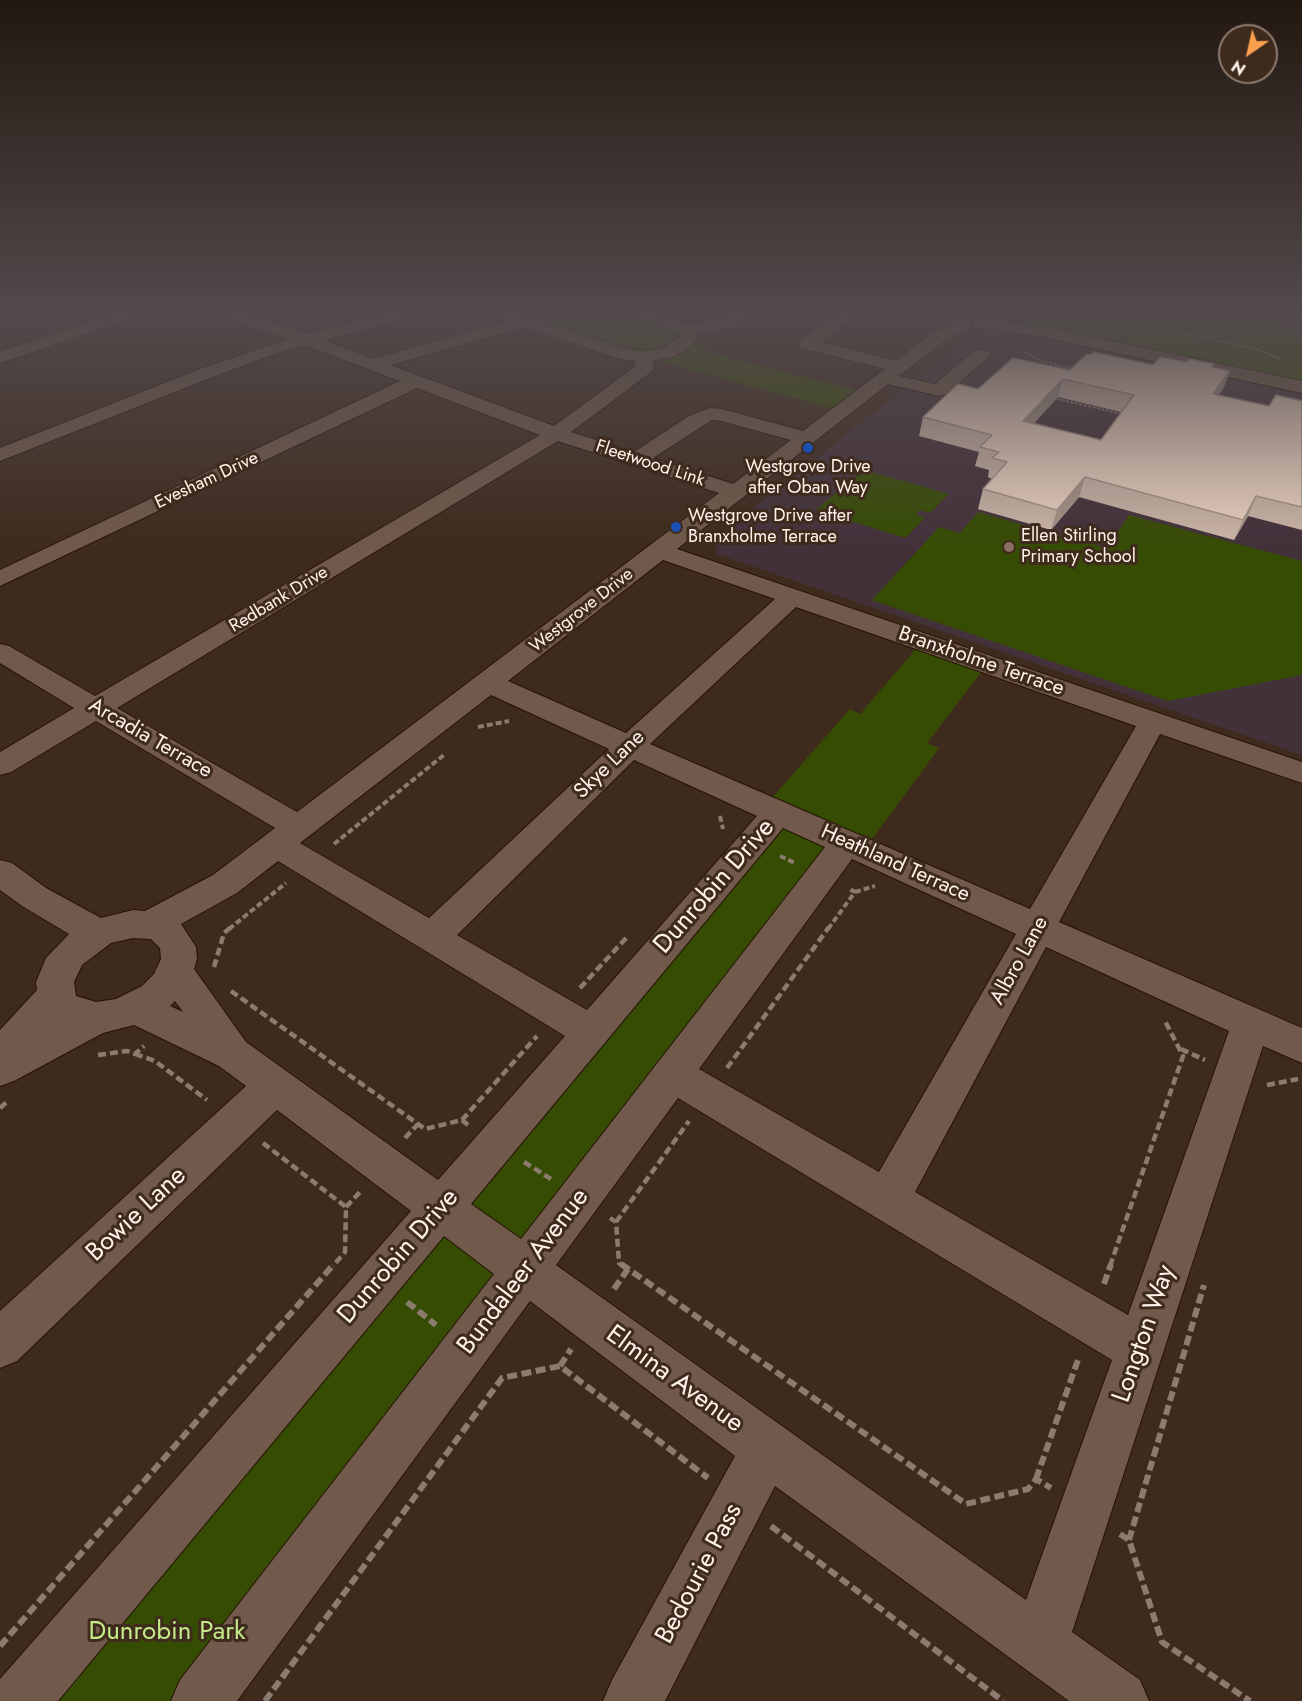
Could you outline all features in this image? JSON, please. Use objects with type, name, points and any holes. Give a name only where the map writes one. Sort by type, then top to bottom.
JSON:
[{"type":"street","points":[[0,455],[158,392]]},
{"type":"street","name":"Evesham Drive","points":[[0,579],[392,392]]},
{"type":"street","name":"Fleetwood Link","points":[[442,392],[556,434],[736,492]]},
{"type":"street","name":"Redbank Drive","points":[[0,765],[556,434],[612,392]]},
{"type":"street","name":"Westgrove Drive","points":[[149,925],[225,884],[867,392]]},
{"type":"street","points":[[1272,401],[1277,392]]},
{"type":"street","points":[[636,460],[696,420],[710,414],[722,415],[807,438]]},
{"type":"street","name":"Branxholme Terrace","points":[[659,551],[1302,773]]},
{"type":"street","name":"Skye Lane","points":[[431,938],[628,747],[792,597]]},
{"type":"street","name":"Arcadia Terrace","points":[[0,652],[98,708],[288,836]]},
{"type":"street","name":"Heathland Terrace","points":[[488,683],[628,747],[742,831],[841,870],[1038,928],[1302,1046]]},
{"type":"street","name":"Albro Lane","points":[[887,1200],[1153,721]]},
{"type":"street","name":"Dunrobin Drive","points":[[20,1701],[441,1208],[479,1132],[742,831]]},
{"type":"street","points":[[288,836],[309,865],[575,1023]]},
{"type":"street","name":"Bundaleer Avenue","points":[[201,1701],[525,1269],[597,1210],[690,1084],[841,870]]},
{"type":"street","points":[[0,872],[34,897],[98,933]]},
{"type":"street","name":"Westgrove Drive","points":[[177,959],[225,884]]},
{"type":"street","points":[[34,897],[69,954]]},
{"type":"street","points":[[149,925],[163,929],[172,937],[177,959],[167,985],[136,1008],[117,1015],[96,1018],[78,1015],[63,1007],[56,995],[55,982],[59,968],[69,954],[98,933],[116,927],[149,925]]},
{"type":"street","name":"Elmina Avenue","points":[[177,959],[196,1003],[233,1054],[766,1448],[1119,1701]]},
{"type":"street","points":[[0,1057],[56,995]]},
{"type":"street","name":"Elmina Avenue","points":[[136,1008],[196,1003]]},
{"type":"street","points":[[8,1082],[96,1018]]},
{"type":"street","name":"Longton Way","points":[[1039,1644],[1251,1023]]},
{"type":"street","points":[[690,1084],[1140,1349]]},
{"type":"street","name":"Bowie Lane","points":[[0,1344],[275,1085]]},
{"type":"street","name":"Bedourie Pass","points":[[633,1701],[766,1448]]},
{"type":"path","points":[[1046,396],[1122,414]]},
{"type":"path","points":[[1119,418],[1128,407]]},
{"type":"path","points":[[471,732],[481,725],[518,719]]},
{"type":"path","points":[[135,1054],[196,1003],[213,966],[224,933],[453,747]]},
{"type":"path","points":[[718,808],[742,831],[841,870],[884,884]]},
{"type":"path","points":[[597,1210],[690,1084],[841,870]]},
{"type":"path","points":[[479,1132],[575,1023],[629,934]]},
{"type":"path","points":[[196,1003],[425,1129],[479,1132],[597,1210],[619,1263],[966,1504],[1028,1489],[1036,1479],[1183,1056],[1158,1010]]},
{"type":"path","points":[[0,1646],[345,1252],[346,1207],[155,1061],[127,1051],[94,1055]]},
{"type":"path","points":[[1263,1086],[1302,1079]]},
{"type":"path","points":[[0,1108],[8,1082]]},
{"type":"path","points":[[345,1252],[502,1378]]},
{"type":"path","points":[[1206,1279],[1129,1540],[1162,1642],[1250,1701]]},
{"type":"path","points":[[265,1701],[502,1378],[560,1366],[1003,1701]]},
{"type":"path","points":[[1036,1479],[1129,1540]]},
{"type":"shaded area","name":"Ellen Stirling Primary School","points":[[899,392],[1302,394],[1302,755],[717,554],[715,539]]},
{"type":"green space","points":[[774,392],[867,393],[843,411]]},
{"type":"green space","points":[[864,470],[949,494],[930,513],[920,510],[916,514],[925,518],[905,538],[816,510],[838,491],[847,494],[851,490],[843,487]]},
{"type":"green space","points":[[978,512],[1107,548],[1129,515],[1302,561],[1302,675],[1168,701],[872,600],[939,527],[960,533]]},
{"type":"green space","name":"Dunrobin Park","points":[[922,642],[989,662],[927,743],[939,748],[864,850],[847,843],[200,1701],[20,1701],[778,813],[765,806],[850,709],[860,714]]},
{"type":"building","points":[[949,392],[1050,392],[1023,421],[1101,440],[1134,395],[1122,392],[1214,392],[1213,394],[1269,406],[1276,395],[1302,401],[1302,507],[1256,496],[1243,520],[1085,477],[1057,510],[983,489],[1007,462],[992,458],[999,452],[980,447],[992,435],[923,417]]},
{"type":"place","name":"Westgrove Drive after Oban Way","points":[[808,448]]},
{"type":"place","name":"Westgrove Drive after Branxholme Terrace","points":[[676,527]]},
{"type":"place","name":"Ellen Stirling Primary School","points":[[1009,547]]}]
